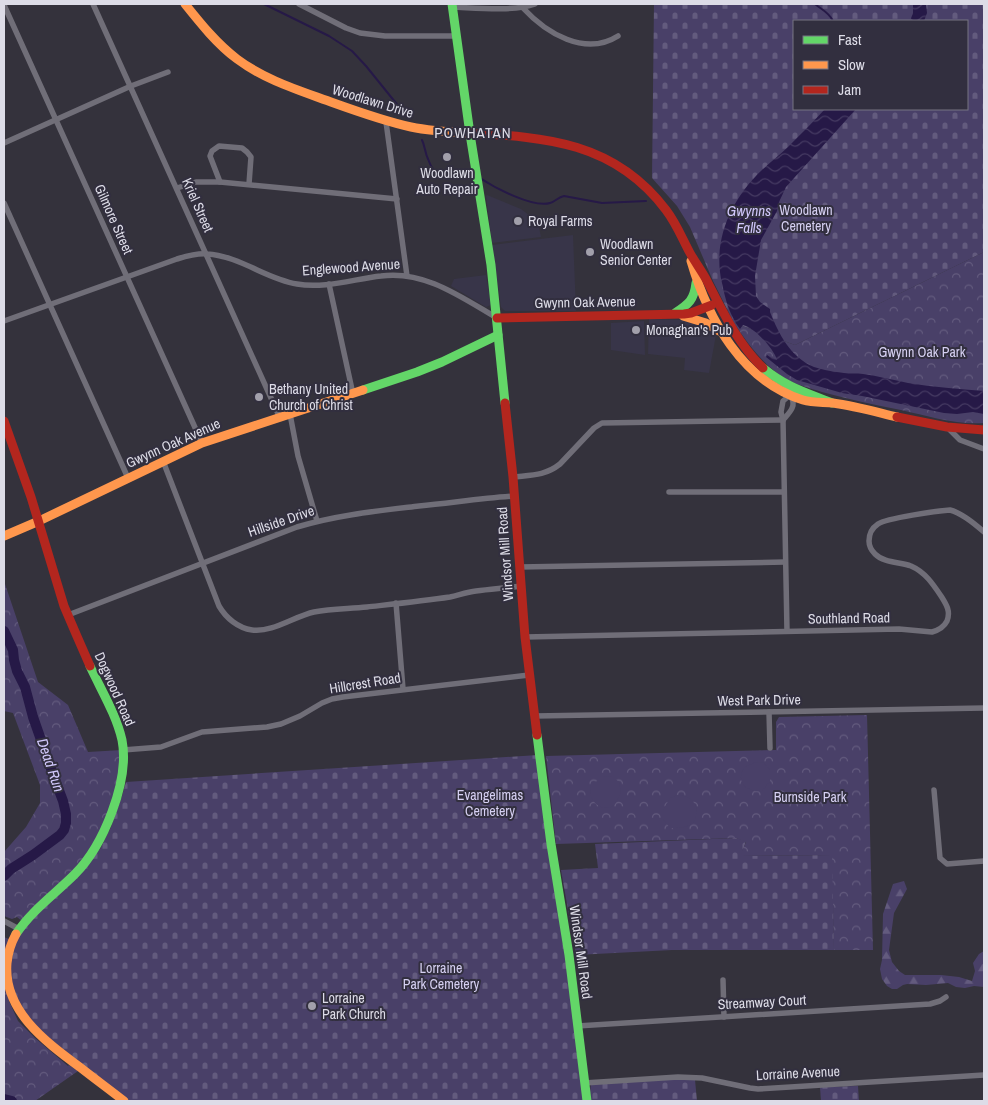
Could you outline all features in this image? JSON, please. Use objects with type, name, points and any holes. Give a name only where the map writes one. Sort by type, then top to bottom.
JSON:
[{"type":"main road","name":"Woodlawn Drive","points":[[185,4],[220,45],[236,58],[265,77],[304,93],[386,122],[430,131],[532,138],[584,149],[613,162],[640,181],[672,218],[682,234],[689,251],[706,304]]},
{"type":"main road","name":"Windsor Mill Road","points":[[452,6],[491,265],[513,477],[529,675],[551,844],[569,955],[587,1101]]},
{"type":"main road","name":"Woodlawn Drive","points":[[689,251],[716,300]]},
{"type":"main road","points":[[673,314],[691,302],[696,292],[697,280]]},
{"type":"main road","name":"Gwynn Oak Avenue","points":[[497,318],[691,313],[716,300]]},
{"type":"main road","points":[[716,300],[738,339],[749,353],[802,400],[832,403],[965,430],[984,430]]},
{"type":"main road","points":[[706,304],[722,333],[742,359],[757,374],[777,389],[792,392]]},
{"type":"main road","points":[[673,314],[696,319],[722,333]]},
{"type":"main road","points":[[475,345],[488,334],[497,318]]},
{"type":"main road","name":"Gwynn Oak Avenue","points":[[4,536],[202,443],[417,372],[498,335]]},
{"type":"main road","name":"Dogwood Road","points":[[4,421],[39,521],[68,615],[83,652],[116,721],[123,750],[120,784],[106,826],[94,852],[82,867],[34,911],[19,929],[10,944],[8,952],[7,982],[10,995],[26,1020],[46,1040],[124,1101]]},
{"type":"street","name":"Kriel Street","points":[[93,4],[280,418]]},
{"type":"street","points":[[299,4],[360,33],[385,36],[456,36]]},
{"type":"street","points":[[452,6],[524,8],[535,4]]},
{"type":"street","name":"Gilmore Street","points":[[4,5],[202,443]]},
{"type":"street","points":[[524,8],[539,24],[568,40],[596,44],[618,36]]},
{"type":"street","points":[[4,143],[131,86],[168,72]]},
{"type":"street","points":[[386,122],[407,276]]},
{"type":"street","points":[[220,182],[210,156],[212,151],[219,146],[242,148],[248,152],[251,157],[249,184]]},
{"type":"street","points":[[177,188],[196,182],[220,182],[397,199]]},
{"type":"street","points":[[4,203],[128,478]]},
{"type":"street","name":"Englewood Avenue","points":[[4,321],[195,254],[206,254],[230,259],[296,284],[329,284],[383,275],[407,276],[441,286],[497,318]]},
{"type":"street","points":[[329,284],[353,394]]},
{"type":"street","points":[[787,631],[783,420],[781,412],[783,401],[792,392]]},
{"type":"street","points":[[513,477],[540,474],[553,469],[594,428],[602,423],[783,420],[794,405],[792,392]]},
{"type":"street","points":[[290,414],[302,470],[317,521]]},
{"type":"street","points":[[947,427],[960,440],[984,449]]},
{"type":"street","points":[[163,460],[219,606],[223,613],[236,624],[252,630],[267,629],[312,612],[364,608],[522,586]]},
{"type":"street","points":[[669,492],[784,492]]},
{"type":"street","name":"Hillside Drive","points":[[68,615],[317,521],[352,514],[514,496]]},
{"type":"street","name":"Southland Road","points":[[525,637],[899,629],[937,631],[942,628],[948,619],[949,613],[930,580],[914,568],[878,556],[870,547],[869,536],[873,528],[882,522],[944,510],[955,511],[984,532]]},
{"type":"street","points":[[520,568],[785,562]]},
{"type":"street","points":[[396,603],[404,689]]},
{"type":"street","name":"Hillcrest Road","points":[[123,750],[161,746],[202,732],[274,726],[290,721],[332,699],[529,675]]},
{"type":"street","name":"West Park Drive","points":[[535,716],[984,708]]},
{"type":"street","points":[[769,712],[770,748]]},
{"type":"street","points":[[934,790],[940,858],[944,862],[951,864],[984,861]]},
{"type":"street","points":[[4,921],[19,929]]},
{"type":"street","points":[[723,980],[724,1017]]},
{"type":"street","name":"Streamway Court","points":[[577,1026],[930,1004],[946,997]]},
{"type":"street","name":"Lorraine Avenue","points":[[584,1082],[702,1078],[758,1089],[984,1075]]},
{"type":"shaded area","points":[[487,195],[521,209],[538,222],[541,237],[492,243]]},
{"type":"shaded area","points":[[573,235],[576,311],[505,311],[501,307],[492,245]]},
{"type":"shaded area","points":[[486,275],[491,305],[486,307],[451,286],[454,279]]},
{"type":"shaded area","points":[[649,319],[682,320],[708,329],[716,335],[709,373],[684,370],[685,358],[648,354]]},
{"type":"shaded area","points":[[644,321],[645,355],[611,350],[611,323]]},
{"type":"green space","name":"Woodlawn Cemetery","points":[[654,4],[984,4],[984,252],[795,345],[734,323],[713,281],[690,227],[677,206],[652,178]]},
{"type":"green space","name":"Gwynn Oak Park","points":[[984,252],[984,423],[942,420],[822,392],[795,383],[771,368],[751,347],[734,323],[795,345]]},
{"type":"green space","points":[[4,581],[38,682],[68,705],[88,752],[122,750],[120,780],[94,850],[23,922],[17,917],[12,919],[4,916],[4,852],[26,827],[40,803],[40,785],[13,713],[4,711]]},
{"type":"green space","name":"Burnside Park","points":[[867,715],[873,950],[834,950],[832,855],[740,856],[746,842],[736,838],[556,844],[546,756],[776,750],[776,722],[779,717]]},
{"type":"green space","name":"Lorraine Park Cemetery","points":[[538,755],[584,1101],[128,1101],[40,1031],[19,1006],[10,981],[9,958],[21,930],[100,849],[111,827],[126,782]]},
{"type":"green space","points":[[756,762],[764,763],[770,770],[770,781],[762,791],[748,788],[741,780],[743,769]]},
{"type":"green space","points":[[612,776],[619,782],[621,793],[615,804],[611,807],[601,807],[593,801],[590,791],[591,785],[603,777]]},
{"type":"green space","points":[[678,795],[690,798],[693,801],[697,812],[696,817],[693,823],[688,826],[670,828],[663,819],[663,810],[670,798]]},
{"type":"green space","points":[[736,838],[746,841],[741,856],[833,855],[834,950],[672,950],[576,955],[561,870],[598,868],[595,844]]},
{"type":"green space","points":[[904,881],[907,889],[894,913],[889,950],[892,962],[905,975],[941,975],[972,981],[975,971],[973,963],[979,954],[984,951],[984,987],[956,987],[948,983],[907,984],[897,989],[887,986],[882,979],[880,969],[882,960],[883,914],[893,884]]},
{"type":"green space","points":[[4,937],[11,940],[9,1001],[18,1021],[68,1066],[78,1071],[35,1101],[4,1101]]},
{"type":"green space","points":[[678,1079],[695,1080],[697,1101],[591,1101],[591,1084]]},
{"type":"green space","points":[[858,1086],[859,1101],[821,1101],[820,1087]]},
{"type":"water","points":[[913,4],[926,4],[927,13],[924,20],[910,20]]},
{"type":"water","name":"Gwynns Falls","points":[[824,110],[855,110],[786,187],[777,211],[761,240],[755,276],[756,296],[760,302],[770,309],[777,328],[786,344],[798,357],[814,367],[927,386],[984,391],[984,414],[973,412],[944,413],[842,393],[797,380],[766,357],[767,355],[777,360],[772,350],[758,334],[743,325],[740,329],[728,307],[722,283],[720,252],[722,236],[733,207],[741,194],[765,167],[788,147]]},
{"type":"waterway","points":[[264,4],[329,36],[352,51],[408,118]]},
{"type":"waterway","points":[[815,4],[827,13],[832,20]]},
{"type":"waterway","points":[[422,140],[432,167],[441,176],[474,176]]},
{"type":"waterway","points":[[480,178],[504,192],[534,203],[550,203],[564,196],[602,203],[646,201]]},
{"type":"waterway","name":"Dead Run","points":[[4,631],[13,650],[17,671],[25,687],[33,717],[66,814],[66,823],[60,835],[11,869],[4,876]]},
{"type":"waterway","name":"Dead Run","points":[[4,1099],[12,1101]]},
{"type":"traffic: fast","points":[[452,4],[491,265],[505,403]]},
{"type":"traffic: fast","points":[[675,313],[690,301],[694,294],[696,283]]},
{"type":"traffic: fast","points":[[363,390],[442,362],[498,335]]},
{"type":"traffic: fast","points":[[763,368],[788,385],[832,403]]},
{"type":"traffic: fast","points":[[16,934],[36,910],[75,874],[85,862],[104,830],[118,793],[122,774],[122,740],[112,711],[90,666]]},
{"type":"traffic: fast","points":[[537,735],[551,844],[569,955],[587,1101]]},
{"type":"traffic: slow","points":[[185,4],[230,53],[246,65],[276,81],[399,124],[447,132],[468,133]]},
{"type":"traffic: slow","points":[[691,261],[707,305],[730,345],[745,363],[762,378],[781,391],[803,400],[841,404],[897,417]]},
{"type":"traffic: slow","points":[[683,316],[706,323],[719,331]]},
{"type":"traffic: slow","points":[[4,536],[202,443],[363,390]]},
{"type":"traffic: slow","points":[[16,934],[11,944],[7,963],[8,980],[12,996],[19,1010],[41,1036],[124,1101]]},
{"type":"traffic: jam","points":[[468,133],[525,137],[577,147],[602,157],[625,170],[646,187],[670,215],[731,326],[745,348],[763,368]]},
{"type":"traffic: jam","points":[[497,318],[684,314],[712,305]]},
{"type":"traffic: jam","points":[[505,403],[513,477],[525,637],[537,735]]},
{"type":"traffic: jam","points":[[897,417],[947,427],[984,430]]},
{"type":"traffic: jam","points":[[4,421],[31,497],[64,606],[90,666]]},
{"type":"place","name":"Woodlawn Auto Repair","points":[[447,157]]},
{"type":"place","name":"Royal Farms","points":[[518,221]]},
{"type":"place","name":"Woodlawn Senior Center","points":[[590,252]]},
{"type":"place","name":"Monaghan's Pub","points":[[636,330]]},
{"type":"place","name":"Bethany United Church of Christ","points":[[259,397]]},
{"type":"place","name":"Lorraine Park Church","points":[[312,1006]]},
{"type":"district","name":"POWHATAN","points":[[473,132]]},
{"type":"park label","name":"Evangelimas Cemetery","points":[[490,804]]}]
